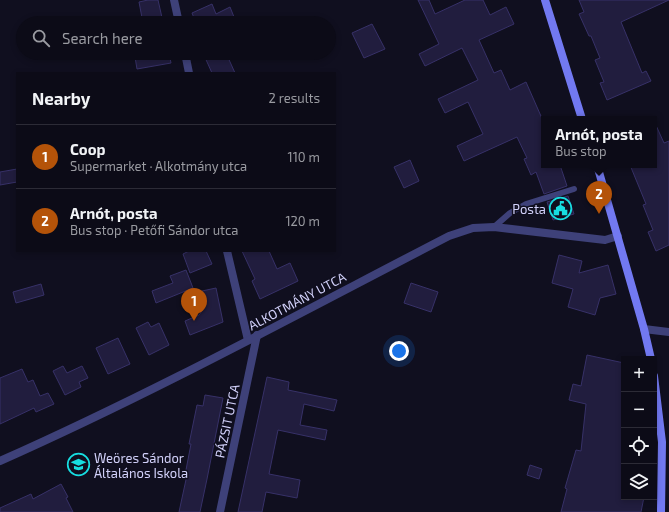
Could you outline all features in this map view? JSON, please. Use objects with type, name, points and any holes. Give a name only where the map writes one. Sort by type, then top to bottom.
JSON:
[{"type":"main road","points":[[545,0],[581,116]]},
{"type":"main road","points":[[597,168],[618,236],[650,356]]},
{"type":"main road","points":[[656,392],[662,442],[661,512]]},
{"type":"street","points":[[174,0],[177,16]]},
{"type":"street","points":[[186,60],[189,72]]},
{"type":"street","name":"ALKOTMÁNY UTCA","points":[[0,461],[52,438],[248,340],[449,236],[473,228],[494,227],[605,240],[618,236]]},
{"type":"street","points":[[227,252],[248,340]]},
{"type":"street","points":[[644,329],[669,332]]},
{"type":"street","name":"PÁZSIT UTCA","points":[[220,512],[257,335]]},
{"type":"lane","points":[[494,227],[510,213],[526,204],[574,189]]},
{"type":"building","points":[[158,0],[162,16],[142,16],[139,2]]},
{"type":"building","points":[[418,0],[429,0],[435,14],[465,0],[483,0],[490,15],[506,7],[514,24],[479,40],[494,73],[501,70],[510,90],[526,82],[541,116],[541,168],[561,168],[567,186],[544,194],[536,172],[531,175],[524,159],[527,158],[517,137],[464,161],[457,146],[483,134],[468,102],[445,113],[438,99],[478,80],[462,48],[425,66],[419,54],[439,44]]},
{"type":"building","points":[[579,0],[669,0],[621,22],[642,73],[646,71],[651,81],[607,100],[600,83],[604,82],[595,60],[600,58],[591,36],[589,36],[579,14],[584,12]]},
{"type":"building","points":[[212,4],[216,14],[230,7],[234,16],[193,16],[192,13]]},
{"type":"building","points":[[372,24],[385,49],[364,58],[352,33]]},
{"type":"building","points":[[136,60],[170,60],[171,63],[137,69]]},
{"type":"building","points":[[206,60],[229,60],[235,72],[212,72]]},
{"type":"building","points":[[657,128],[664,143],[669,141],[669,245],[656,251],[648,232],[653,230],[643,205],[646,204],[631,168],[657,168]]},
{"type":"building","points":[[410,160],[419,181],[404,188],[394,167]]},
{"type":"building","points":[[16,169],[16,182],[0,185],[0,172]]},
{"type":"building","name":"Posta","points":[[568,196],[574,214],[553,220],[547,202]]},
{"type":"building","points":[[187,252],[206,252],[212,264],[190,273],[183,254]]},
{"type":"building","points":[[242,252],[269,252],[277,269],[290,263],[298,281],[260,299],[252,281],[255,279]]},
{"type":"building","points":[[559,255],[582,261],[579,273],[608,265],[616,294],[600,298],[595,315],[568,307],[573,289],[552,283]]},
{"type":"building","points":[[186,270],[193,288],[156,303],[152,291],[173,283],[170,276]]},
{"type":"building","points":[[411,283],[438,292],[431,312],[404,303]]},
{"type":"building","points":[[41,284],[44,295],[16,303],[13,292]]},
{"type":"building","points":[[216,288],[223,322],[190,335],[185,321],[199,315],[204,308],[202,291]]},
{"type":"building","points":[[148,322],[151,327],[159,323],[169,345],[149,355],[136,328]]},
{"type":"building","points":[[118,338],[130,364],[108,374],[96,348]]},
{"type":"building","points":[[587,355],[621,362],[621,500],[643,500],[641,512],[561,512],[567,489],[565,488],[576,450],[581,451],[586,404],[569,400],[573,384],[581,386]]},
{"type":"building","points":[[63,366],[67,373],[82,366],[88,378],[79,382],[81,387],[65,395],[53,371]]},
{"type":"building","points":[[22,369],[28,382],[33,380],[40,396],[48,393],[54,404],[36,412],[34,408],[0,424],[0,378]]},
{"type":"building","points":[[267,377],[289,382],[288,390],[337,400],[334,411],[304,404],[300,425],[327,430],[325,440],[278,430],[269,474],[300,480],[297,498],[266,492],[262,512],[238,512]]},
{"type":"building","points":[[205,395],[223,398],[200,512],[179,512],[187,475],[185,475],[191,444],[189,444],[197,405],[203,406]]},
{"type":"building","points":[[530,465],[542,469],[539,479],[527,475]]},
{"type":"building","points":[[61,484],[68,497],[66,498],[73,512],[0,512],[0,508],[31,494],[33,499]]},
{"type":"place","name":"Posta","points":[[561,209]]},
{"type":"place","name":"Arnót, posta","points":[[599,214]]},
{"type":"place","name":"Coop","points":[[194,321]]},
{"type":"place","name":"Weöres Sándor Általános Iskola","points":[[78,465]]}]
